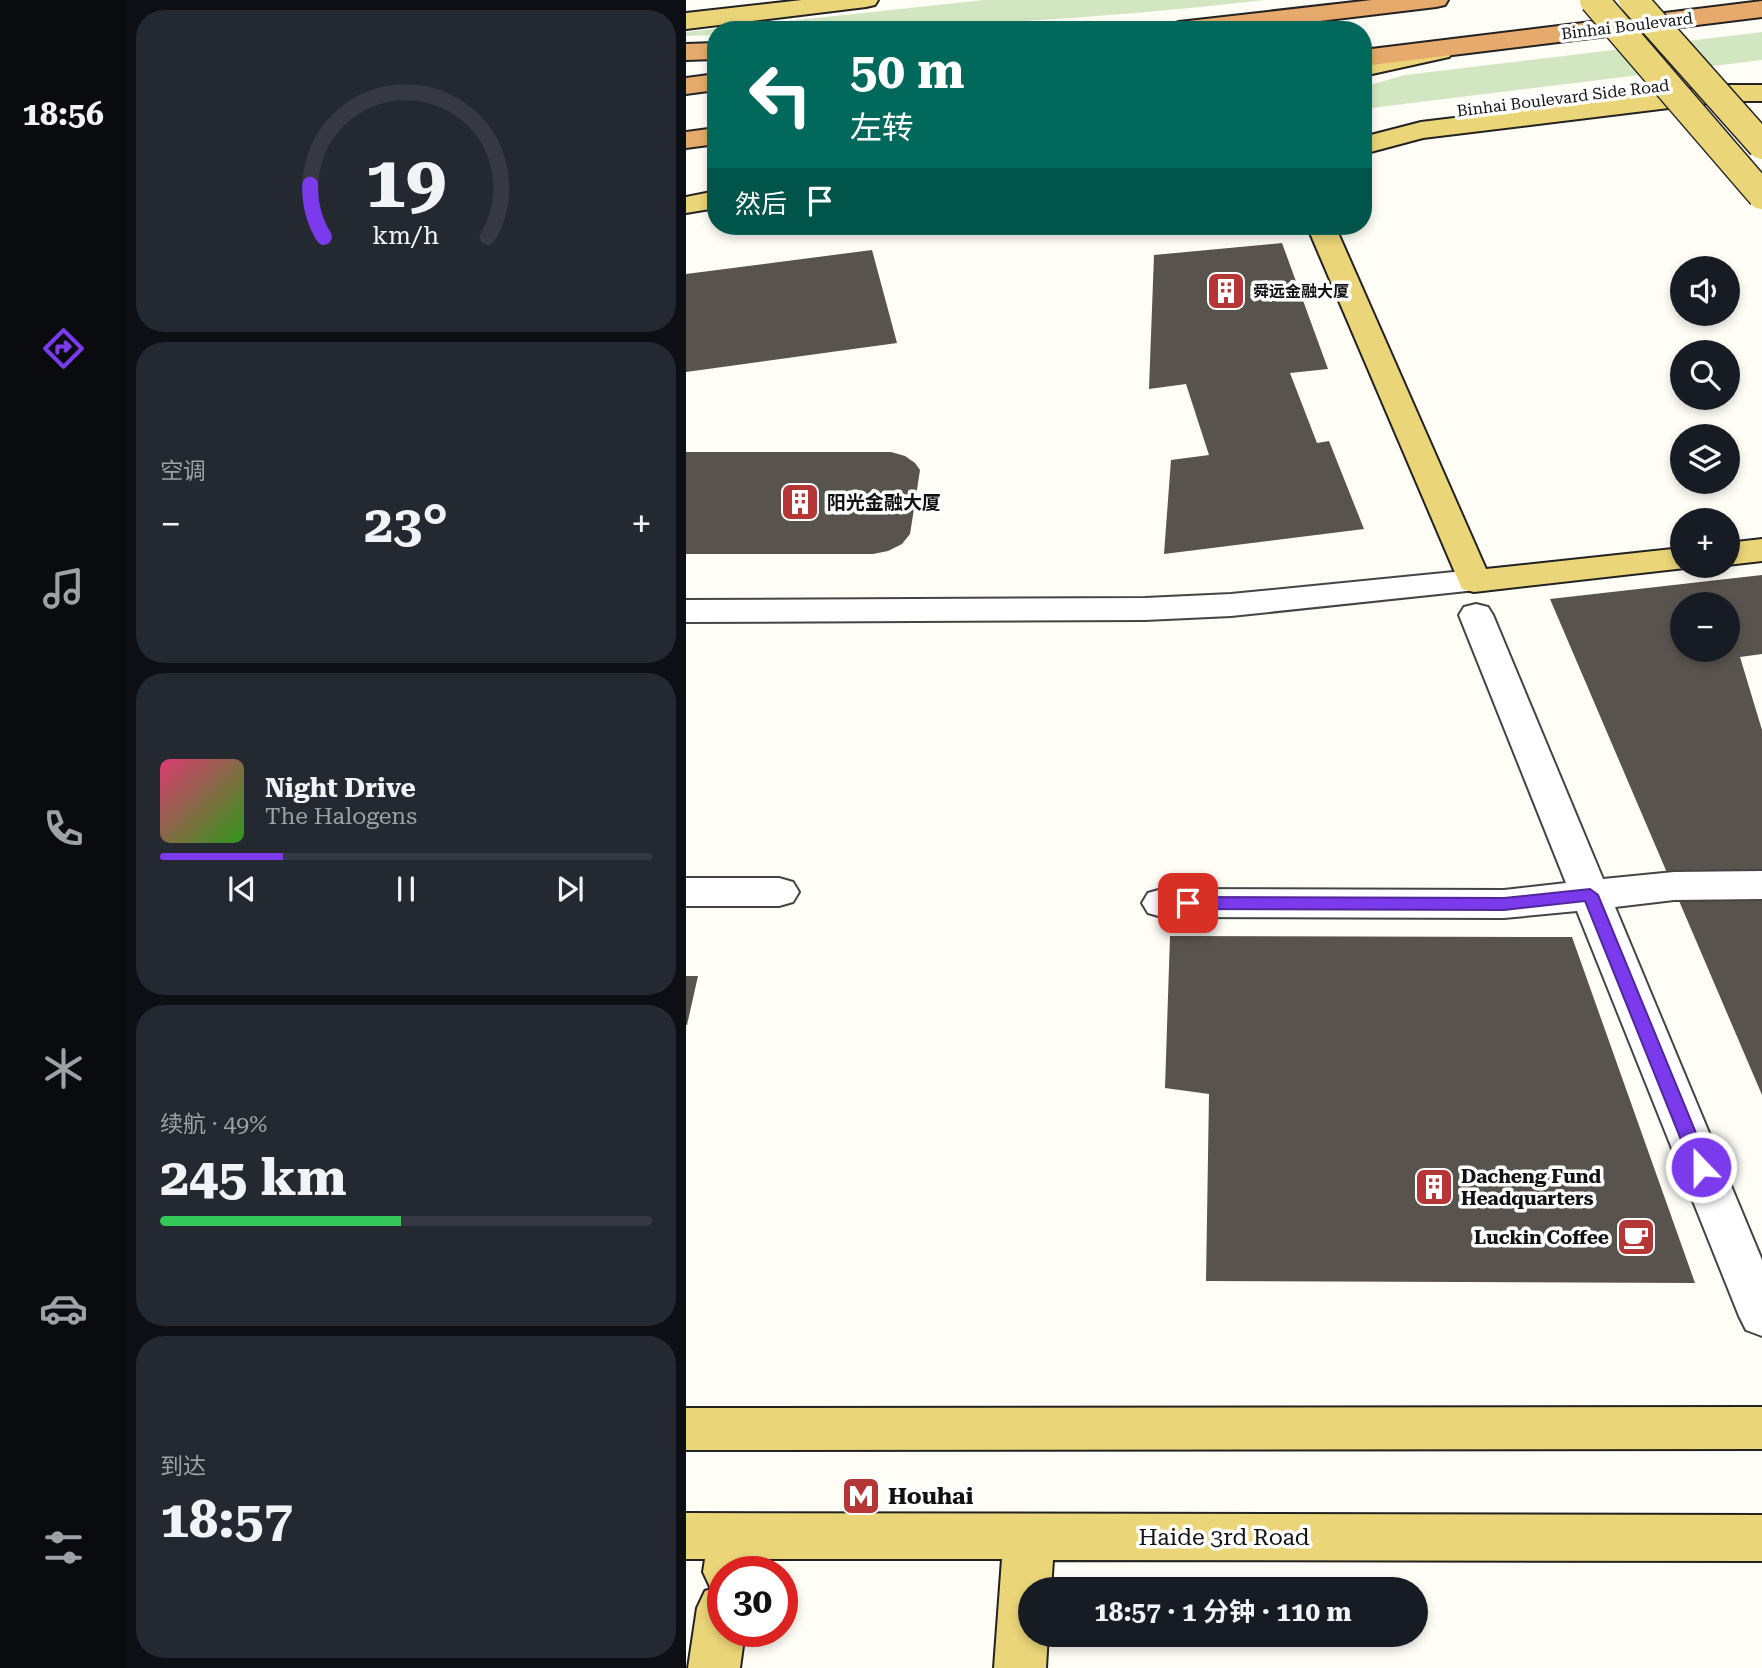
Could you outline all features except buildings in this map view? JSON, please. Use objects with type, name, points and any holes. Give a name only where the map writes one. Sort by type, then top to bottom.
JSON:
[{"type":"highway","points":[[1256,21],[1436,0]]},
{"type":"highway","name":"Binhai Boulevard","points":[[1372,57],[1762,9]]},
{"type":"highway","points":[[686,52],[707,51]]},
{"type":"highway","points":[[686,86],[707,83]]},
{"type":"highway","points":[[686,139],[707,137]]},
{"type":"main road","points":[[686,21],[866,0]]},
{"type":"main road","points":[[1594,0],[1762,195]]},
{"type":"main road","points":[[1633,0],[1762,145]]},
{"type":"main road","name":"Binhai Boulevard","points":[[1372,66],[1491,42]]},
{"type":"main road","name":"Binhai Boulevard Side Road","points":[[1372,121],[1762,74]]},
{"type":"main road","points":[[1372,144],[1421,130],[1726,93],[1762,93]]},
{"type":"main road","points":[[1325,235],[1475,598],[1670,561]]},
{"type":"main road","points":[[1740,553],[1762,550]]},
{"type":"main road","points":[[686,1429],[1762,1428]]},
{"type":"main road","points":[[1020,1668],[1029,1536]]},
{"type":"main road","name":"Haide 3rd Road","points":[[716,1548],[1029,1536],[1762,1538]]},
{"type":"main road","points":[[713,1668],[716,1647]]},
{"type":"street","points":[[686,611],[1145,609],[1475,598],[1590,895],[1762,1316]]},
{"type":"street","points":[[1162,903],[1504,904],[1674,886],[1762,885]]},
{"type":"street","points":[[686,892],[779,892]]},
{"type":"green space","points":[[984,0],[1265,0],[1128,14],[1020,21],[788,21]]},
{"type":"green space","points":[[707,30],[707,35],[686,36],[686,32]]},
{"type":"green space","points":[[1762,32],[1762,60],[1372,108],[1372,84],[1405,75]]},
{"type":"place","name":"舜远金融大厦","points":[[1226,291]]},
{"type":"place","name":"阳光金融大厦","points":[[800,502]]},
{"type":"place","name":"Dacheng Fund Headquarters","points":[[1434,1187]]},
{"type":"place","name":"Luckin Coffee","points":[[1636,1237]]},
{"type":"place","name":"Houhai","points":[[861,1496]]},
{"type":"route","points":[[1188,903],[1504,904],[1590,895],[1701,1167]]}]
